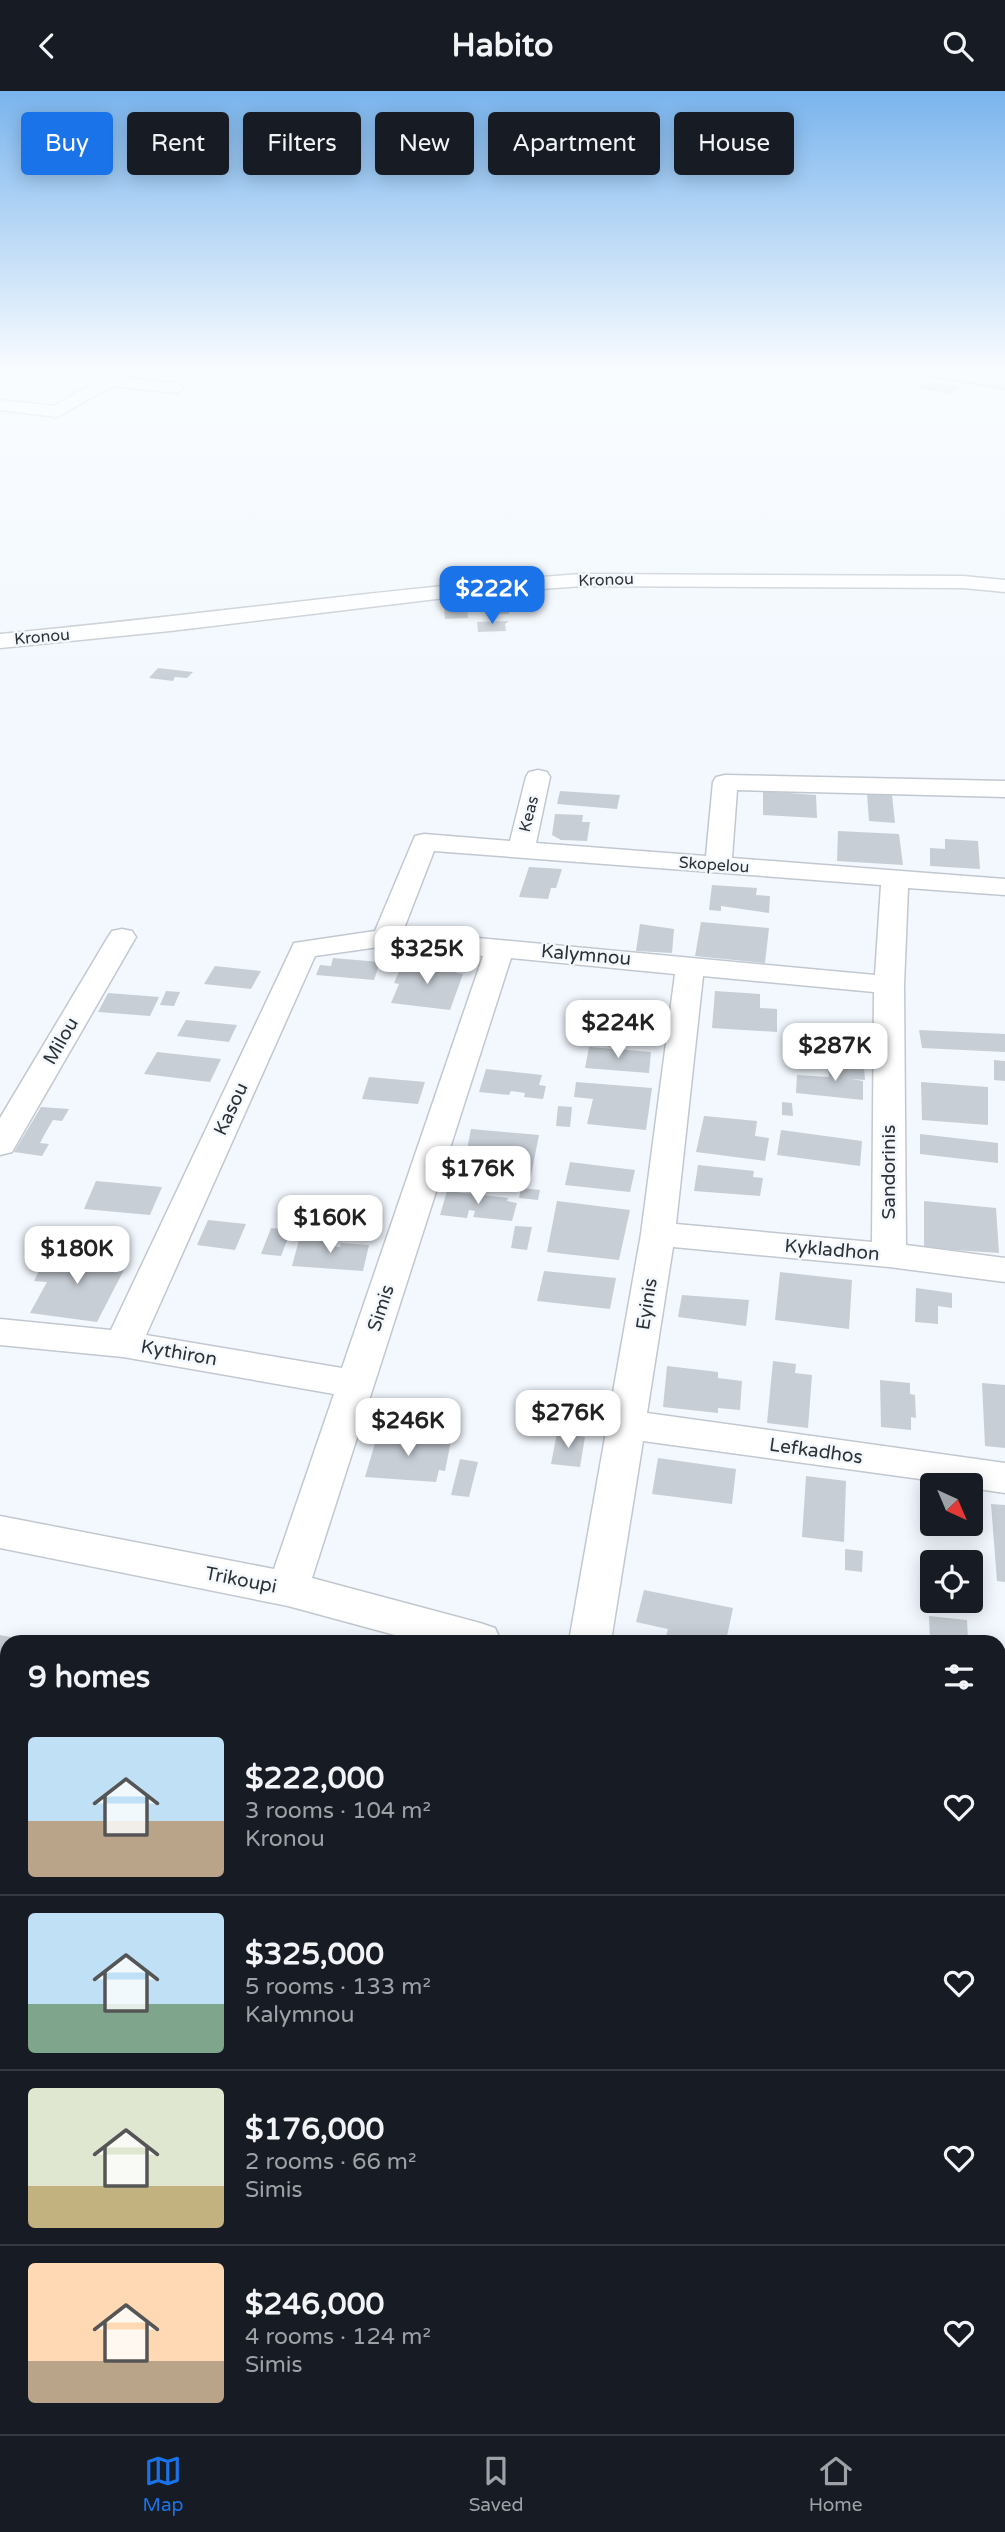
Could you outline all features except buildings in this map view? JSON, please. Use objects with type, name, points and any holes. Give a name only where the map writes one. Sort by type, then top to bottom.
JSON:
[{"type":"street","name":"Kronou","points":[[0,641],[170,625],[486,587],[582,580],[962,582],[1005,586]]},
{"type":"street","name":"Keas","points":[[520,850],[538,777]]},
{"type":"street","points":[[718,866],[726,782],[1005,789]]},
{"type":"street","name":"Skopelou","points":[[386,939],[424,842],[1005,887]]},
{"type":"street","name":"Sandorinis","points":[[889,1255],[889,985],[895,879]]},
{"type":"street","name":"Milou","points":[[0,1145],[122,937]]},
{"type":"street","name":"Kalymnou","points":[[386,939],[500,947],[889,985]]},
{"type":"street","name":"Kasou","points":[[123,1344],[304,949],[386,939]]},
{"type":"street","name":"Simis","points":[[288,1589],[500,947]]},
{"type":"street","name":"Eyinis","points":[[591,1635],[658,1234],[691,965]]},
{"type":"street","name":"Kykladhon","points":[[658,1234],[889,1255],[1005,1270]]},
{"type":"street","name":"Kythiron","points":[[0,1332],[123,1344],[357,1384]]},
{"type":"street","name":"Lefkadhos","points":[[626,1425],[1005,1478]]},
{"type":"street","name":"Trikoupi","points":[[0,1532],[288,1589],[458,1635]]}]
